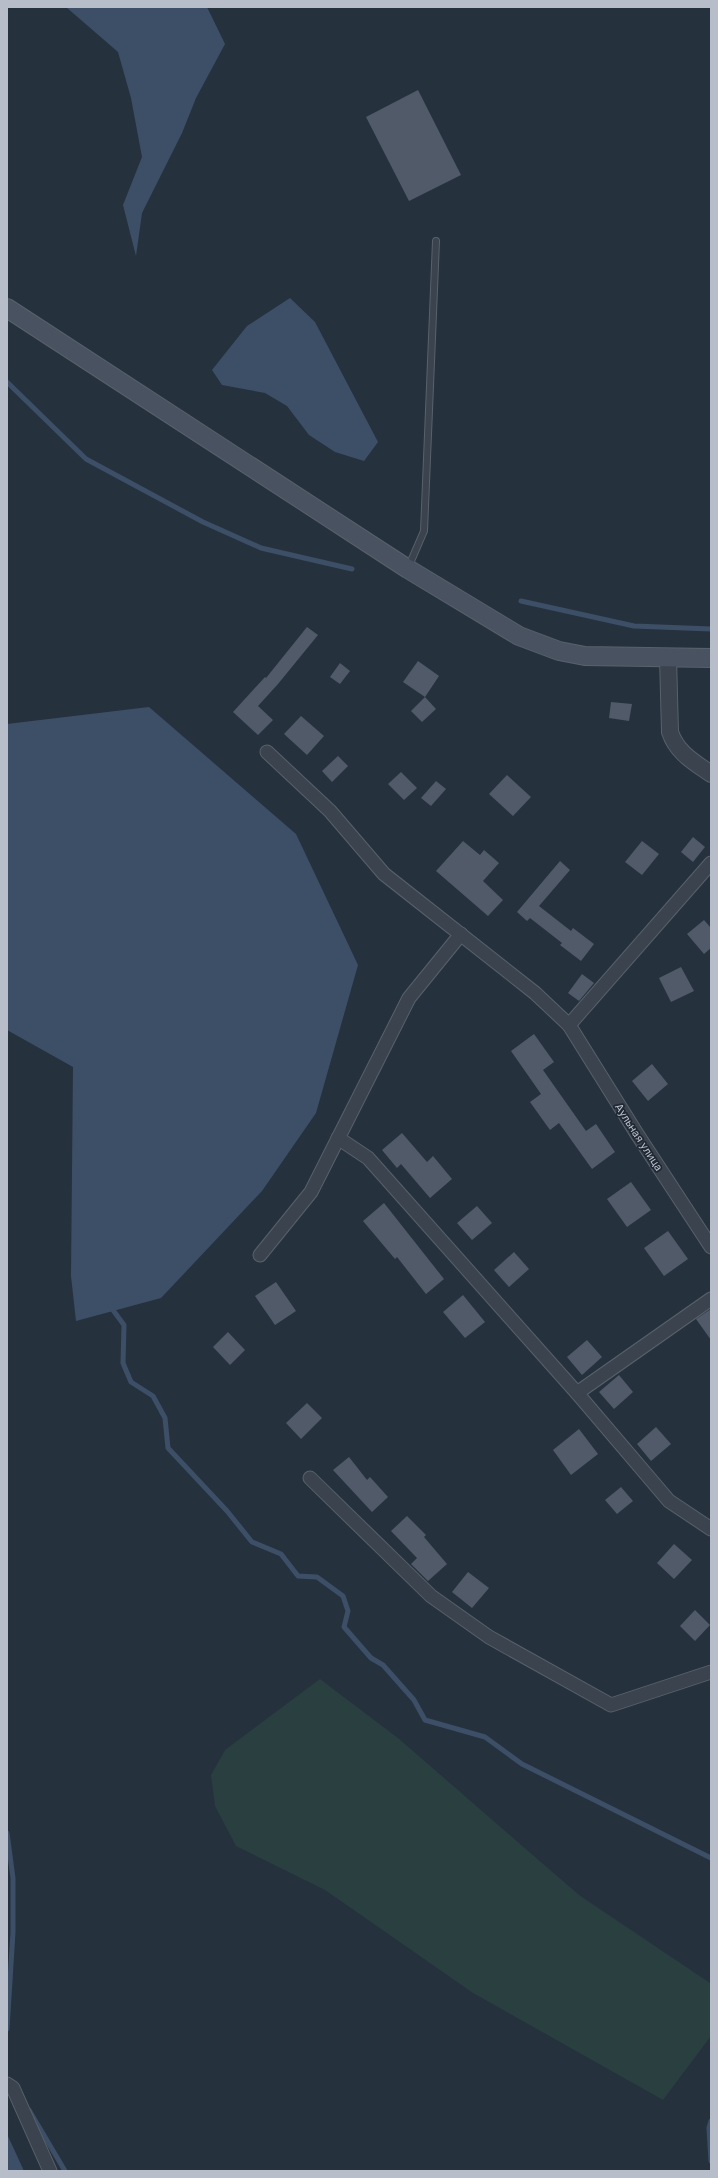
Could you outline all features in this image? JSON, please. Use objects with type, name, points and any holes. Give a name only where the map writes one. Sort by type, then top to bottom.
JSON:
[{"type":"main road","points":[[7,308],[408,569],[499,624],[538,644],[585,656],[711,658]]},
{"type":"street","points":[[668,657],[670,732],[673,741],[680,751],[711,774]]},
{"type":"street","name":"Аульная улица","points":[[267,752],[330,811],[384,874],[535,993],[569,1025],[637,1134],[711,1247]]},
{"type":"street","points":[[569,1025],[711,862]]},
{"type":"street","points":[[260,1255],[311,1192],[409,998],[461,934]]},
{"type":"street","points":[[338,1138],[368,1158],[577,1393],[669,1502],[711,1529]]},
{"type":"street","points":[[577,1393],[711,1300]]},
{"type":"street","points":[[310,1478],[431,1596],[489,1637],[611,1705],[711,1672]]},
{"type":"street","points":[[7,2084],[13,2088],[50,2171]]},
{"type":"lane","points":[[408,569],[424,531],[436,241]]},
{"type":"green space","points":[[320,1679],[398,1738],[579,1895],[710,1983],[711,2036],[663,2100],[473,1993],[325,1890],[236,1846],[215,1806],[211,1775],[225,1750]]},
{"type":"water","points":[[66,7],[207,7],[225,44],[196,98],[182,133],[142,213],[136,256],[123,205],[142,157],[131,98],[118,52]]},
{"type":"water","points":[[290,298],[315,322],[378,442],[364,461],[335,452],[309,435],[287,406],[265,393],[222,385],[212,370],[247,326]]},
{"type":"water","points":[[149,707],[296,834],[358,965],[316,1113],[262,1191],[161,1298],[76,1321],[71,1276],[73,1067],[7,1030],[7,724]]},
{"type":"water","points":[[7,2134],[24,2171],[7,2171]]},
{"type":"building","points":[[418,90],[461,175],[409,201],[366,117]]},
{"type":"building","points":[[307,627],[318,635],[258,706],[273,720],[258,735],[233,712],[265,677],[266,678]]},
{"type":"building","points":[[418,661],[439,676],[425,697],[403,682]]},
{"type":"building","points":[[340,663],[350,671],[340,684],[330,677]]},
{"type":"building","points":[[425,697],[436,709],[422,722],[411,711]]},
{"type":"building","points":[[611,702],[632,704],[629,721],[609,718]]},
{"type":"building","points":[[301,716],[324,736],[307,755],[284,734]]},
{"type":"building","points":[[338,756],[348,766],[332,782],[322,771]]},
{"type":"building","points":[[401,772],[417,788],[404,800],[388,784]]},
{"type":"building","points":[[507,775],[531,797],[513,816],[489,794]]},
{"type":"building","points":[[436,781],[446,789],[431,806],[421,798]]},
{"type":"building","points":[[693,837],[705,847],[693,862],[681,852]]},
{"type":"building","points":[[463,841],[480,855],[484,850],[499,863],[483,881],[503,900],[488,916],[436,871]]},
{"type":"building","points":[[642,841],[659,854],[642,875],[625,862]]},
{"type":"building","points":[[560,861],[570,870],[539,906],[571,931],[573,928],[594,944],[581,961],[560,945],[562,943],[530,918],[527,921],[517,912]]},
{"type":"building","points":[[704,920],[711,928],[711,948],[704,954],[687,934]]},
{"type":"building","points":[[681,967],[694,991],[671,1002],[659,978]]},
{"type":"building","points":[[582,974],[594,983],[579,1001],[568,993]]},
{"type":"building","points":[[534,1034],[554,1062],[543,1070],[586,1131],[596,1124],[615,1152],[592,1169],[559,1123],[550,1130],[530,1102],[541,1094],[511,1051]]},
{"type":"building","points":[[652,1064],[668,1084],[648,1101],[632,1081]]},
{"type":"building","points":[[402,1133],[427,1162],[433,1156],[452,1179],[430,1198],[401,1164],[397,1168],[382,1150]]},
{"type":"building","points":[[631,1182],[651,1210],[627,1227],[607,1199]]},
{"type":"building","points":[[384,1203],[444,1279],[426,1294],[397,1257],[395,1259],[363,1221]]},
{"type":"building","points":[[477,1206],[492,1223],[472,1240],[457,1223]]},
{"type":"building","points":[[668,1231],[688,1259],[664,1276],[644,1248]]},
{"type":"building","points":[[514,1252],[529,1269],[509,1287],[494,1270]]},
{"type":"building","points":[[276,1282],[296,1311],[275,1325],[255,1296]]},
{"type":"building","points":[[463,1295],[485,1322],[465,1338],[443,1312]]},
{"type":"building","points":[[711,1309],[711,1340],[696,1319]]},
{"type":"building","points":[[228,1332],[245,1350],[230,1365],[213,1347]]},
{"type":"building","points":[[587,1340],[602,1357],[582,1375],[567,1357]]},
{"type":"building","points":[[619,1375],[633,1392],[614,1409],[599,1392]]},
{"type":"building","points":[[307,1403],[322,1418],[301,1439],[286,1423]]},
{"type":"building","points":[[656,1427],[671,1444],[651,1461],[637,1444]]},
{"type":"building","points":[[579,1429],[598,1454],[571,1475],[553,1450]]},
{"type":"building","points":[[349,1457],[367,1480],[370,1477],[388,1497],[372,1512],[333,1470]]},
{"type":"building","points":[[621,1487],[633,1501],[617,1514],[605,1500]]},
{"type":"building","points":[[407,1516],[426,1535],[424,1537],[447,1564],[428,1581],[411,1564],[417,1558],[391,1531]]},
{"type":"building","points":[[674,1544],[692,1560],[674,1579],[657,1563]]},
{"type":"building","points":[[468,1572],[489,1588],[472,1608],[452,1592]]},
{"type":"building","points":[[695,1610],[710,1625],[695,1641],[680,1626]]},
{"type":"waterway","points":[[7,382],[86,459],[203,522],[261,548],[352,569]]},
{"type":"waterway","points":[[521,601],[634,626],[711,629]]},
{"type":"waterway","points":[[110,1306],[124,1325],[123,1363],[131,1382],[153,1396],[165,1418],[168,1448],[227,1511],[252,1542],[281,1554],[298,1576],[317,1577],[343,1596],[348,1611],[344,1627],[371,1658],[383,1665],[414,1700],[425,1720],[485,1737],[522,1764],[711,1858]]},
{"type":"waterway","points":[[7,1833],[13,1878],[13,1932],[7,2029]]},
{"type":"waterway","points":[[29,2110],[65,2171]]},
{"type":"waterway","points":[[711,2121],[709,2128],[711,2161]]}]
